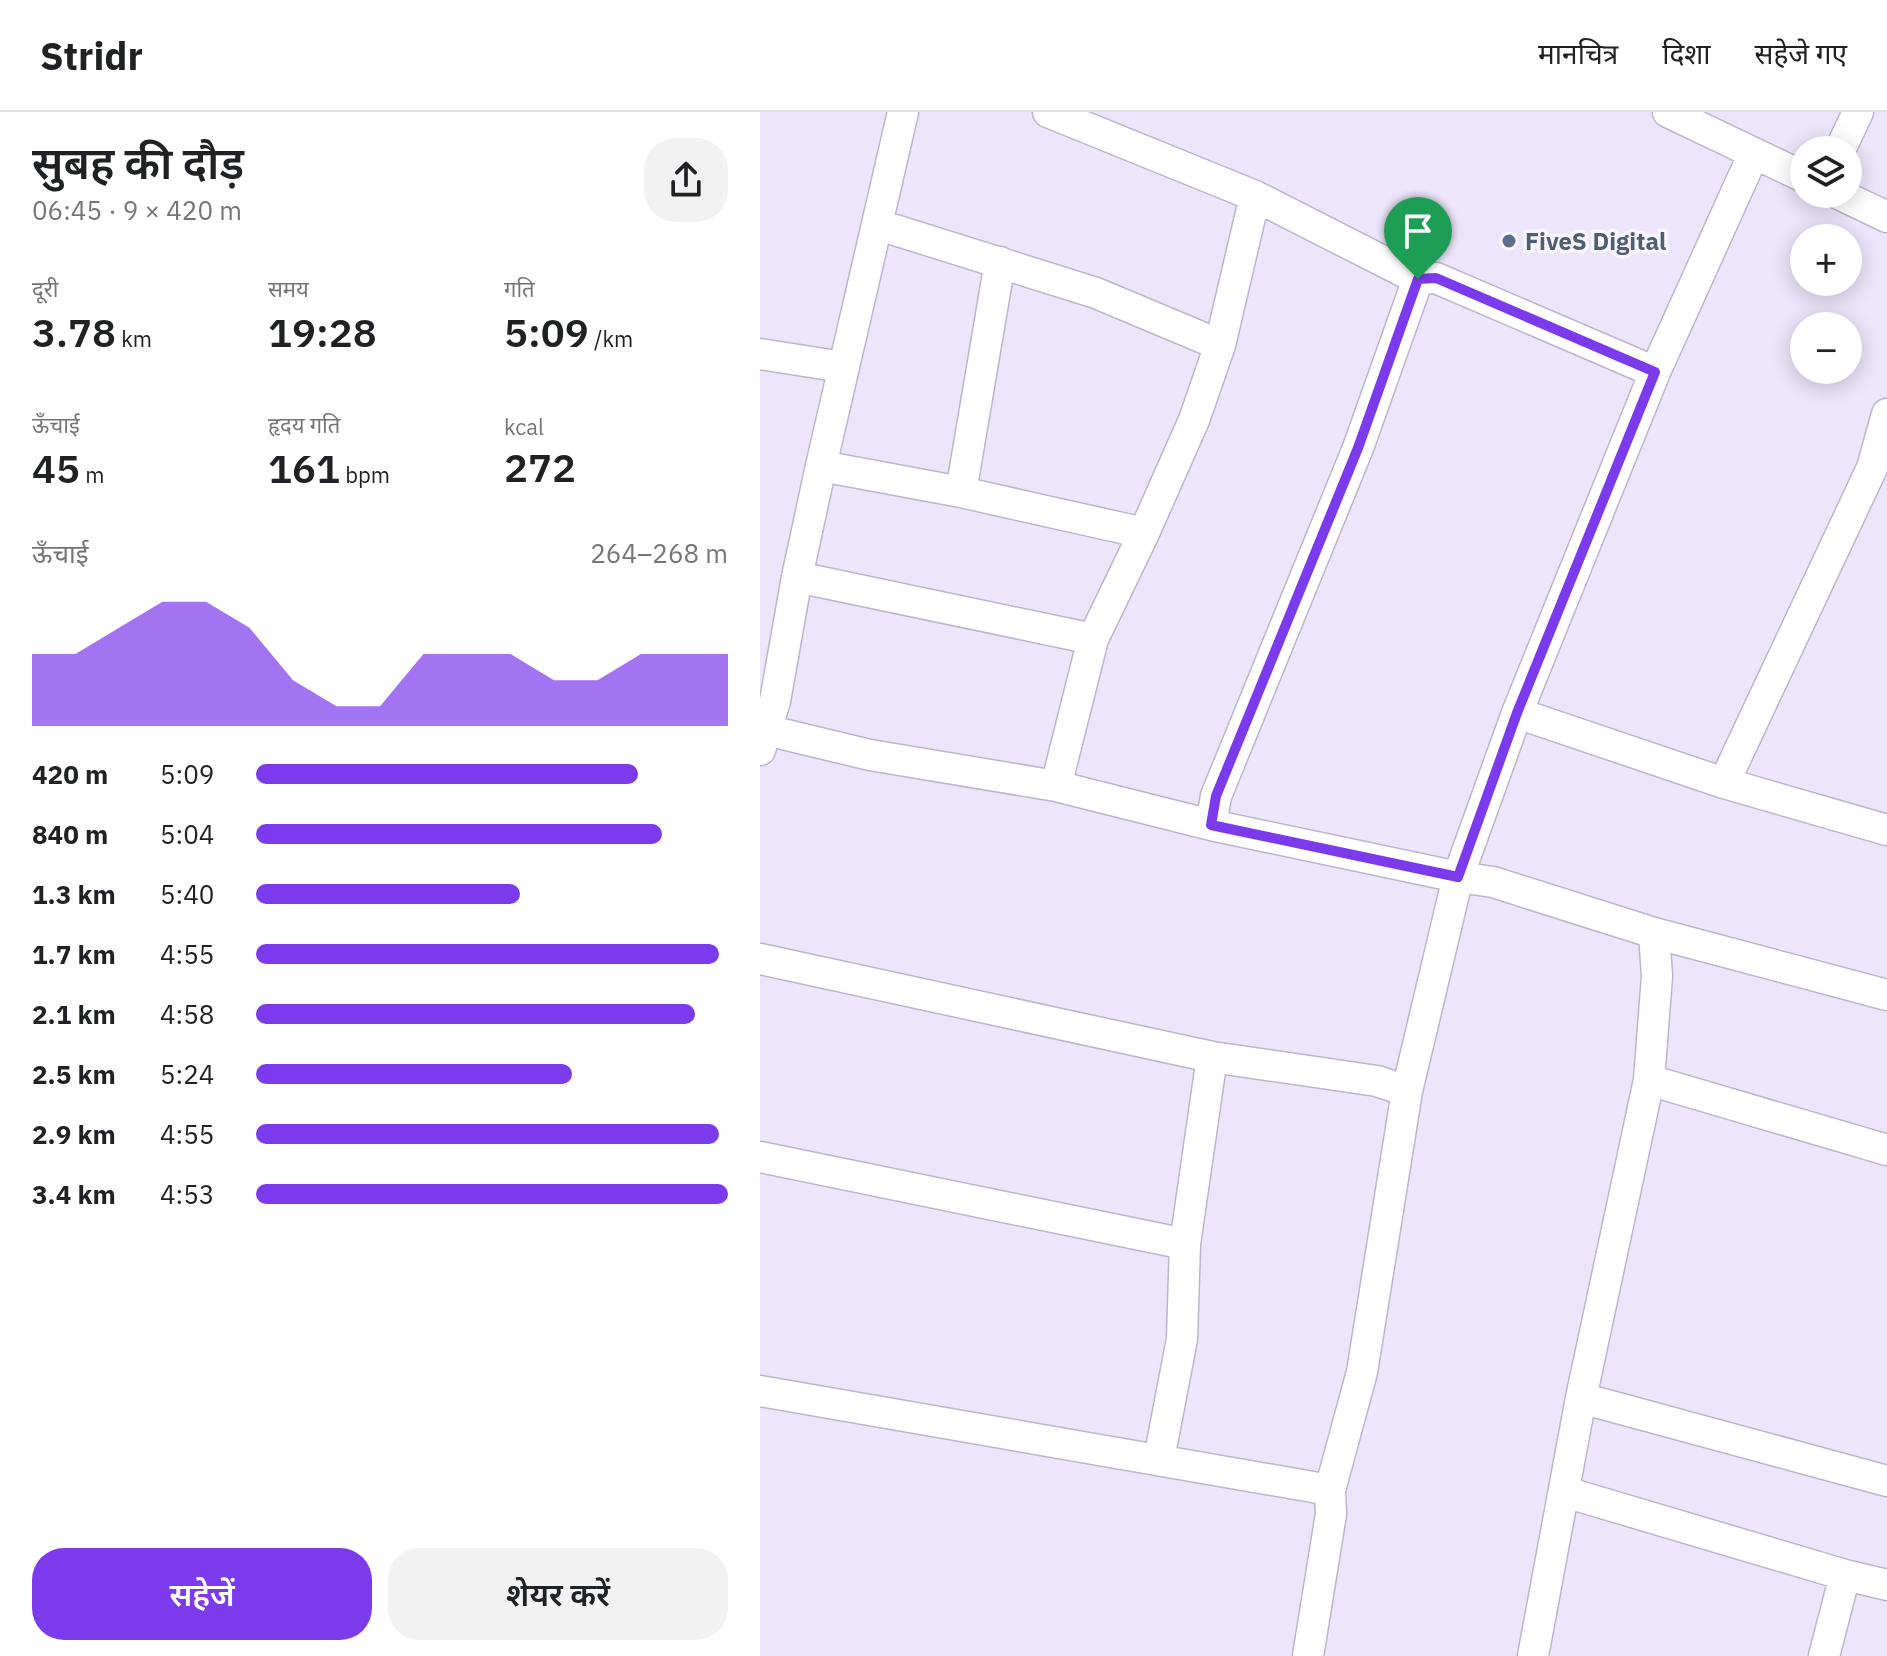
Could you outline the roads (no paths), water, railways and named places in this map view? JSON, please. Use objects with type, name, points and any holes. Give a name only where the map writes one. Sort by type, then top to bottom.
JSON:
[{"type":"street","points":[[903,112],[821,466],[775,701],[763,740],[1056,786],[1211,825],[1493,882],[1654,933],[1887,995]]},
{"type":"street","points":[[1048,112],[1255,196],[1418,279],[1436,278],[1655,372]]},
{"type":"street","points":[[1847,136],[1858,112]]},
{"type":"street","points":[[1670,113],[1790,170]]},
{"type":"street","points":[[1308,1656],[1331,1514],[1330,1490],[1362,1372],[1407,1091],[1458,877],[1517,713],[1655,372],[1754,153]]},
{"type":"street","points":[[1056,786],[1093,639],[1194,420],[1220,345],[1255,196]]},
{"type":"street","points":[[1862,205],[1887,217]]},
{"type":"street","points":[[879,225],[1096,293],[1220,345]]},
{"type":"street","points":[[961,492],[1000,262]]},
{"type":"street","points":[[1211,825],[1216,796],[1358,448],[1418,279]]},
{"type":"street","points":[[760,354],[843,367]]},
{"type":"street","points":[[1724,783],[1879,473],[1887,414]]},
{"type":"street","points":[[821,466],[961,492],[1144,533]]},
{"type":"street","points":[[797,577],[1093,639]]},
{"type":"street","points":[[1517,713],[1724,783],[1886,827]]},
{"type":"street","points":[[1533,1656],[1581,1398],[1649,1080],[1657,976],[1654,933]]},
{"type":"street","points":[[760,959],[1212,1057],[1377,1081],[1407,1091]]},
{"type":"street","points":[[1159,1459],[1182,1339],[1185,1244],[1212,1057]]},
{"type":"street","points":[[1649,1080],[1887,1150]]},
{"type":"street","points":[[760,1157],[1185,1244]]},
{"type":"street","points":[[760,1391],[1330,1490]]},
{"type":"street","points":[[1581,1398],[1887,1481]]},
{"type":"street","points":[[1565,1492],[1887,1585]]},
{"type":"street","points":[[1824,1656],[1845,1575]]},
{"type":"place","name":"FiveS Digital","points":[[1509,241]]}]
